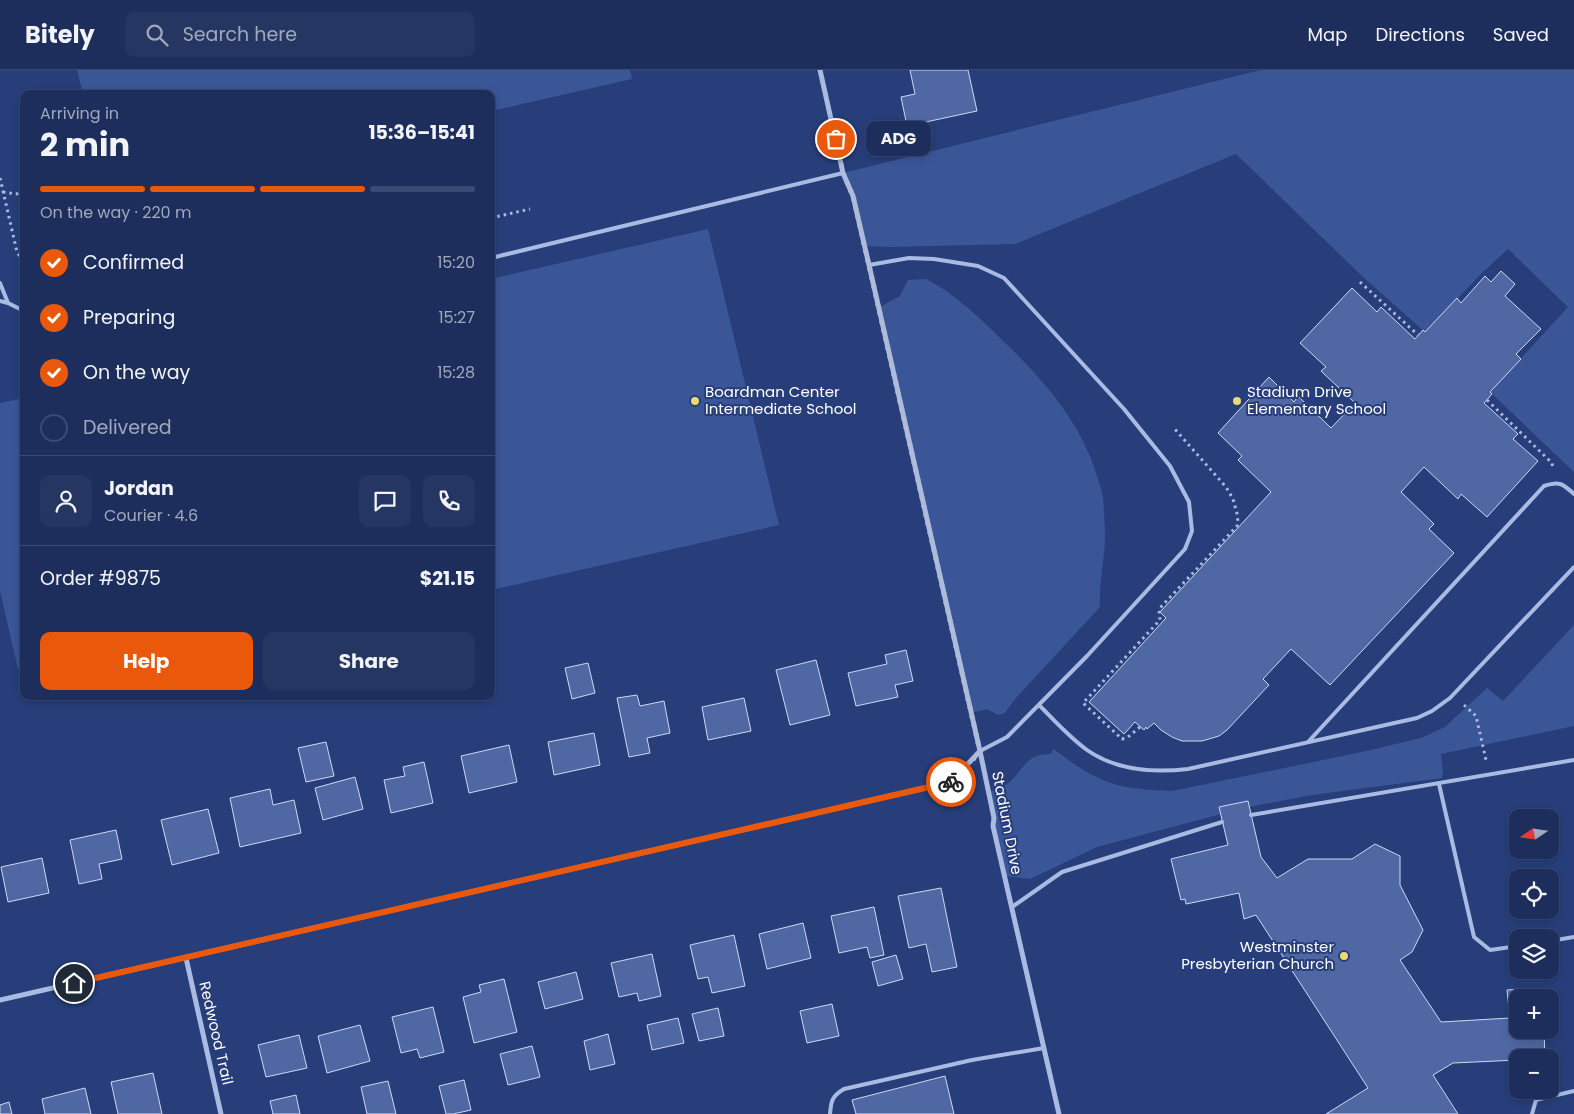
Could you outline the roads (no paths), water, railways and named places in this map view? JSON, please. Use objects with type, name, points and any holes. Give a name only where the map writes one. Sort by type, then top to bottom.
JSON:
[{"type":"street","name":"Stadium Drive","points":[[820,70],[843,173],[853,196],[869,265],[980,752],[994,818],[993,826],[1059,1114]]},
{"type":"street","points":[[0,1000],[951,782],[980,752]]},
{"type":"street","name":"Redwood Trail","points":[[186,958],[221,1114]]},
{"type":"lane","points":[[495,257],[843,173]]},
{"type":"lane","points":[[869,265],[909,258],[934,258],[978,266],[1004,278],[1124,409],[1170,466],[1189,502],[1192,531],[1185,548],[1087,656],[1007,737],[980,752]]},
{"type":"lane","points":[[0,282],[8,303]]},
{"type":"lane","points":[[0,301],[20,309]]},
{"type":"lane","points":[[1308,742],[1544,486],[1555,482],[1565,485],[1574,494]]},
{"type":"lane","points":[[1039,705],[1087,750],[1104,760],[1140,770],[1165,772],[1188,769],[1417,718],[1432,711],[1452,694],[1574,567]]},
{"type":"lane","points":[[1251,815],[1574,760]]},
{"type":"lane","points":[[1439,784],[1474,937],[1490,950],[1509,947]]},
{"type":"lane","points":[[1012,907],[1062,872],[1222,822]]},
{"type":"lane","points":[[1559,940],[1574,937]]},
{"type":"lane","points":[[830,1114],[832,1102],[836,1094],[844,1090],[972,1060],[1044,1048]]},
{"type":"lane","points":[[1532,1114],[1536,1100],[1574,1091]]},
{"type":"place","name":"ADG","points":[[836,139]]},
{"type":"place","name":"Boardman Center Intermediate School","points":[[695,401]]},
{"type":"place","name":"Stadium Drive Elementary School","points":[[1237,401]]},
{"type":"place","name":"Westminster Presbyterian Church","points":[[1344,956]]}]
